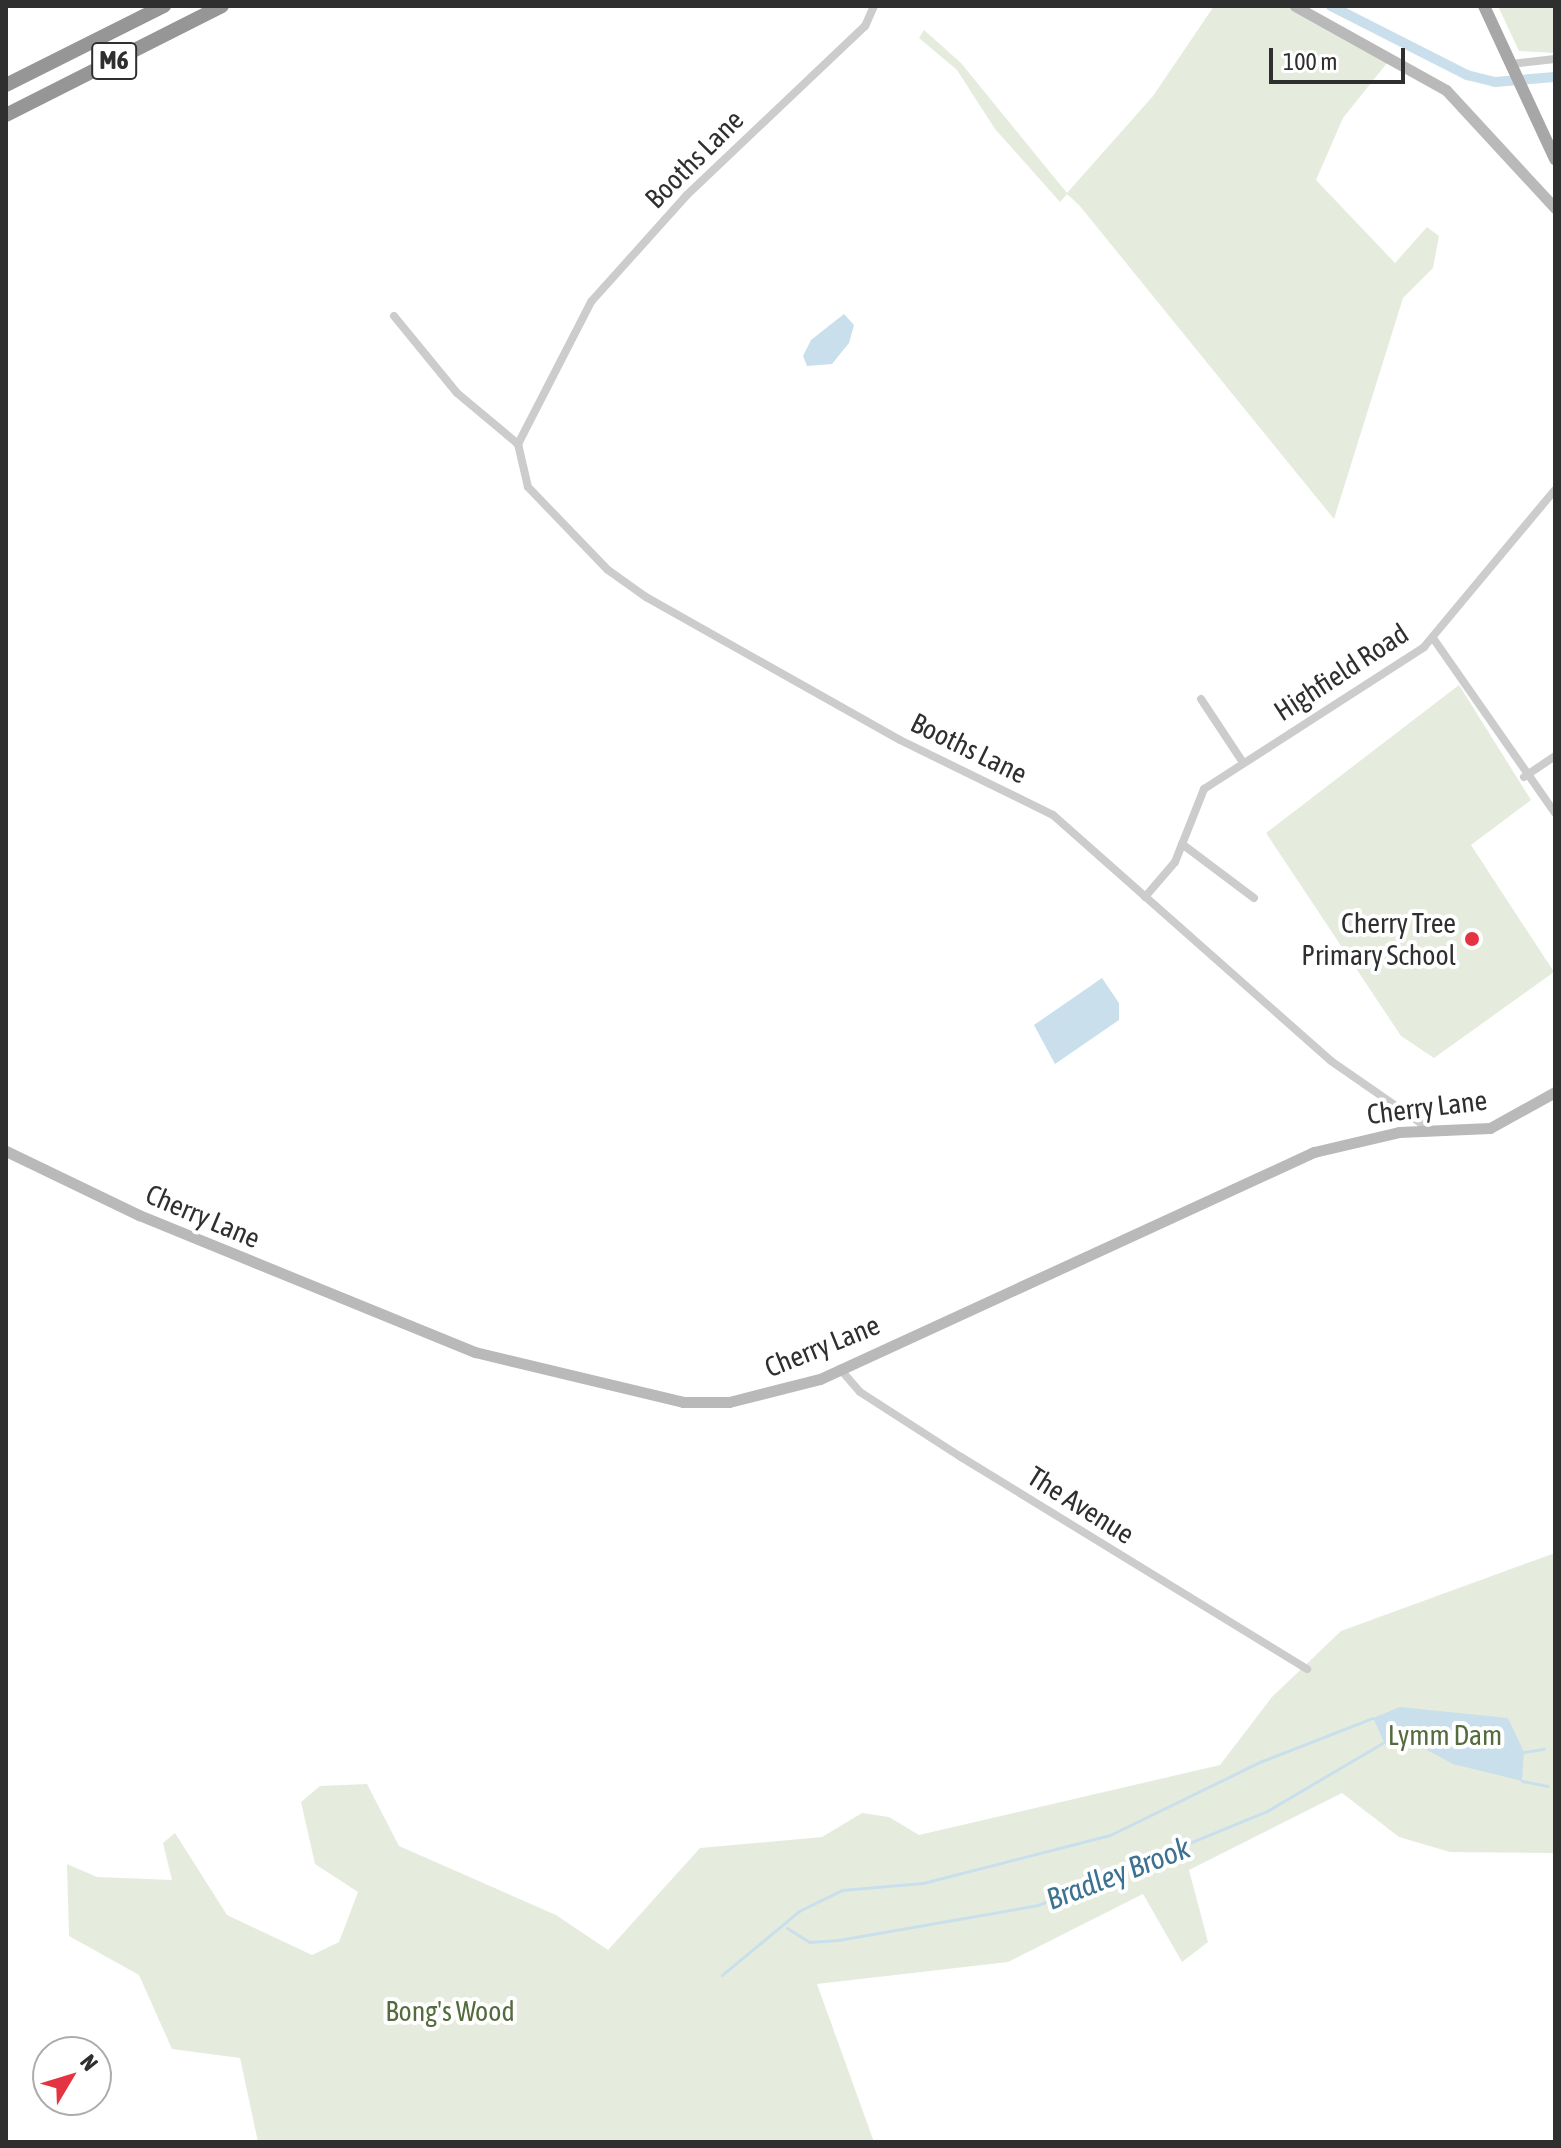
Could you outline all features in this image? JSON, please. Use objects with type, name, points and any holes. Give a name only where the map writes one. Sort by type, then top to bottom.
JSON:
[{"type":"highway","name":"M6","points":[[6,85],[164,6]]},
{"type":"highway","name":"M6","points":[[6,115],[222,6]]},
{"type":"main road","points":[[1295,6],[1446,90],[1555,208]]},
{"type":"main road","points":[[1484,6],[1518,86],[1555,159]]},
{"type":"main road","name":"Cherry Lane","points":[[6,1151],[244,1260],[529,1369],[683,1402],[729,1402],[840,1369],[1174,1220],[1268,1170],[1399,1132],[1434,1133],[1490,1128],[1555,1092]]},
{"type":"street","name":"Booths Lane","points":[[874,6],[865,26],[686,196],[591,302],[518,444],[528,487],[608,570],[900,740],[1053,815],[1331,1061],[1434,1133]]},
{"type":"street","points":[[1512,67],[1555,59]]},
{"type":"street","points":[[394,316],[457,393],[518,444]]},
{"type":"street","name":"Highfield Road","points":[[1145,897],[1182,844],[1204,789],[1242,761],[1433,638],[1555,490]]},
{"type":"street","points":[[1433,638],[1524,777],[1555,813]]},
{"type":"street","points":[[1201,699],[1242,761]]},
{"type":"street","points":[[1524,777],[1555,756]]},
{"type":"street","points":[[1182,844],[1254,898]]},
{"type":"street","points":[[1399,1132],[1404,1112]]},
{"type":"street","name":"The Avenue","points":[[840,1369],[860,1392],[961,1457],[1307,1669]]},
{"type":"green space","points":[[1214,6],[1296,6],[1387,63],[1343,118],[1316,180],[1395,263],[1427,227],[1439,236],[1433,268],[1403,298],[1334,519],[1079,205],[1067,194],[1060,202],[995,129],[957,70],[919,38],[924,30],[961,63],[1067,193],[1153,96]]},
{"type":"green space","points":[[1498,6],[1555,6],[1555,53],[1519,51]]},
{"type":"green space","points":[[1459,685],[1531,800],[1471,845],[1554,972],[1434,1058],[1401,1036],[1266,833]]},
{"type":"green space","name":"Bong's Wood","points":[[1555,1553],[1555,1853],[1450,1852],[1399,1837],[1342,1793],[1189,1870],[1208,1942],[1182,1962],[1143,1894],[1008,1962],[817,1984],[874,2142],[258,2142],[240,2058],[172,2049],[139,1975],[69,1936],[67,1864],[97,1877],[172,1880],[163,1843],[175,1833],[227,1915],[312,1955],[339,1942],[358,1892],[315,1864],[301,1802],[320,1786],[367,1784],[399,1846],[556,1915],[608,1950],[700,1848],[822,1837],[862,1813],[889,1817],[919,1835],[1220,1765],[1272,1697],[1341,1631]]},
{"type":"water","points":[[844,314],[854,325],[849,343],[832,364],[807,366],[803,356],[811,340]]},
{"type":"water","points":[[1102,978],[1119,1003],[1119,1020],[1055,1064],[1034,1025]]},
{"type":"water","name":"Lymm Dam","points":[[1400,1707],[1508,1718],[1524,1752],[1522,1781],[1453,1764],[1412,1742],[1384,1742],[1373,1718]]},
{"type":"waterway","points":[[1331,6],[1467,75],[1495,82],[1555,77]]},
{"type":"waterway","name":"Bradley Brook","points":[[722,1975],[799,1911],[842,1890],[923,1883],[1110,1835],[1262,1761],[1373,1718]]},
{"type":"waterway","name":"Bradley Brook","points":[[787,1928],[809,1942],[838,1940],[1038,1905],[1267,1811],[1384,1742]]},
{"type":"waterway","points":[[1524,1752],[1544,1749]]},
{"type":"waterway","points":[[1522,1781],[1548,1786]]},
{"type":"place","name":"Cherry Tree Primary School","points":[[1472,939]]}]
